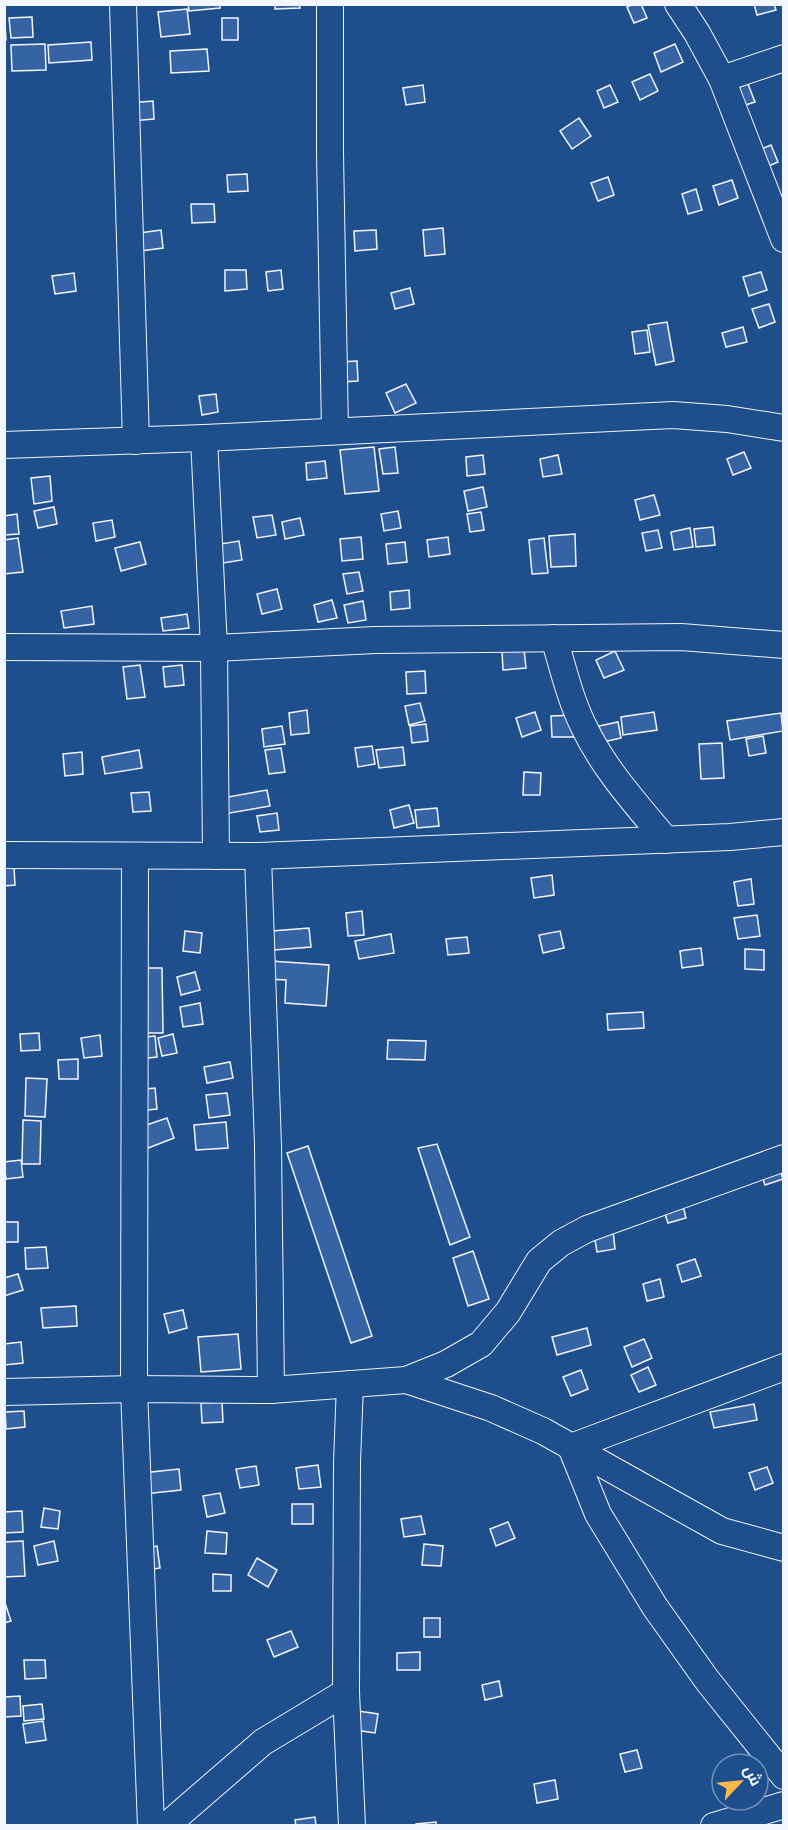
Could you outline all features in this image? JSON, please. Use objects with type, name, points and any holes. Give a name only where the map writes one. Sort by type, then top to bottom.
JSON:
[{"type":"street","points":[[123,4],[136,441]]},
{"type":"street","points":[[330,4],[334,431]]},
{"type":"street","points":[[678,4],[722,79],[783,239]]},
{"type":"street","points":[[722,79],[783,58]]},
{"type":"street","points":[[4,444],[136,441],[672,415],[727,419],[783,428]]},
{"type":"street","points":[[204,438],[214,648],[216,856]]},
{"type":"street","points":[[4,647],[214,648],[375,640],[681,637],[783,645]]},
{"type":"street","points":[[554,639],[573,701],[585,728],[612,774],[666,840]]},
{"type":"street","points":[[4,855],[258,856],[666,840],[783,832]]},
{"type":"street","points":[[135,856],[134,1389],[151,1826]]},
{"type":"street","points":[[258,856],[268,1146],[271,1390]]},
{"type":"street","points":[[4,1392],[134,1389],[271,1390],[406,1380],[446,1364],[480,1344],[508,1312],[539,1261],[561,1243],[587,1229],[783,1158]]},
{"type":"street","points":[[571,1447],[783,1367]]},
{"type":"street","points":[[406,1380],[491,1408],[543,1431],[722,1531],[783,1548]]},
{"type":"street","points":[[350,1384],[347,1462],[346,1692],[352,1826]]},
{"type":"street","points":[[571,1447],[598,1514],[655,1606],[707,1680],[783,1776]]},
{"type":"street","points":[[166,1826],[263,1742],[346,1692]]},
{"type":"street","points":[[714,1826],[783,1805]]},
{"type":"building","points":[[4,4],[6,40],[4,40]]},
{"type":"building","points":[[188,4],[220,4],[220,8],[189,11]]},
{"type":"building","points":[[275,4],[299,4],[300,8],[275,9]]},
{"type":"building","points":[[641,4],[647,18],[634,23],[627,7]]},
{"type":"building","points":[[754,4],[774,4],[776,10],[757,15]]},
{"type":"building","points":[[187,9],[190,34],[161,37],[158,12]]},
{"type":"building","points":[[32,17],[33,37],[11,38],[9,18]]},
{"type":"building","points":[[222,18],[238,18],[238,40],[222,40]]},
{"type":"building","points":[[91,42],[92,60],[49,63],[48,45]]},
{"type":"building","points":[[45,44],[46,70],[12,71],[11,45]]},
{"type":"building","points":[[675,44],[683,62],[661,72],[654,53]]},
{"type":"building","points":[[207,49],[209,71],[171,73],[170,51]]},
{"type":"building","points":[[650,74],[658,91],[640,100],[632,82]]},
{"type":"building","points":[[748,84],[755,102],[736,108],[730,90]]},
{"type":"building","points":[[423,85],[425,102],[406,105],[403,88]]},
{"type":"building","points":[[610,85],[618,102],[604,108],[597,91]]},
{"type":"building","points":[[153,101],[154,119],[131,121],[129,103]]},
{"type":"building","points":[[579,118],[591,136],[572,149],[560,131]]},
{"type":"building","points":[[771,145],[778,162],[759,170],[752,153]]},
{"type":"building","points":[[247,174],[248,191],[228,192],[227,175]]},
{"type":"building","points":[[608,177],[614,195],[598,201],[591,183]]},
{"type":"building","points":[[732,180],[738,198],[719,205],[713,186]]},
{"type":"building","points":[[696,189],[702,210],[688,214],[682,194]]},
{"type":"building","points":[[191,204],[214,204],[215,222],[192,223]]},
{"type":"building","points":[[443,228],[445,254],[425,256],[423,230]]},
{"type":"building","points":[[161,230],[163,248],[133,252],[132,234]]},
{"type":"building","points":[[376,230],[377,249],[355,251],[354,231]]},
{"type":"building","points":[[225,270],[246,270],[247,289],[225,291]]},
{"type":"building","points":[[281,270],[283,289],[268,291],[266,272]]},
{"type":"building","points":[[761,272],[767,290],[749,296],[743,277]]},
{"type":"building","points":[[74,273],[76,291],[55,294],[52,276]]},
{"type":"building","points":[[410,288],[414,304],[395,309],[391,293]]},
{"type":"building","points":[[769,304],[775,322],[759,328],[752,309]]},
{"type":"building","points":[[667,322],[674,361],[656,365],[648,325]]},
{"type":"building","points":[[743,327],[747,342],[726,347],[722,333]]},
{"type":"building","points":[[647,330],[650,352],[635,354],[632,332]]},
{"type":"building","points":[[357,361],[358,381],[341,382],[340,362]]},
{"type":"building","points":[[406,384],[416,403],[395,413],[386,393]]},
{"type":"building","points":[[216,394],[218,412],[202,415],[199,396]]},
{"type":"building","points":[[374,447],[379,491],[345,494],[340,450]]},
{"type":"building","points":[[395,447],[398,473],[383,474],[379,449]]},
{"type":"building","points":[[744,452],[751,468],[733,475],[727,459]]},
{"type":"building","points":[[483,455],[485,474],[467,476],[466,457]]},
{"type":"building","points":[[558,455],[562,474],[543,477],[540,459]]},
{"type":"building","points":[[325,461],[327,478],[307,480],[306,463]]},
{"type":"building","points":[[50,476],[52,501],[34,504],[31,478]]},
{"type":"building","points":[[483,487],[487,507],[468,511],[464,491]]},
{"type":"building","points":[[654,495],[660,515],[640,520],[635,500]]},
{"type":"building","points":[[54,507],[57,524],[38,528],[34,511]]},
{"type":"building","points":[[398,511],[401,528],[384,531],[381,514]]},
{"type":"building","points":[[481,512],[484,530],[470,532],[467,514]]},
{"type":"building","points":[[17,514],[19,534],[4,535],[4,516]]},
{"type":"building","points":[[272,515],[276,535],[257,538],[253,517]]},
{"type":"building","points":[[300,518],[304,535],[285,539],[282,522]]},
{"type":"building","points":[[112,520],[115,537],[96,541],[93,523]]},
{"type":"building","points":[[713,527],[715,545],[696,547],[694,529]]},
{"type":"building","points":[[690,528],[693,547],[674,550],[671,532]]},
{"type":"building","points":[[658,530],[662,548],[646,551],[642,533]]},
{"type":"building","points":[[575,534],[576,566],[551,567],[549,536]]},
{"type":"building","points":[[361,537],[363,559],[342,561],[340,539]]},
{"type":"building","points":[[448,537],[450,554],[429,557],[427,540]]},
{"type":"building","points":[[18,538],[23,572],[4,574],[4,540]]},
{"type":"building","points":[[544,538],[548,573],[532,574],[529,540]]},
{"type":"building","points":[[239,541],[242,560],[217,564],[214,545]]},
{"type":"building","points":[[140,542],[146,564],[121,571],[115,548]]},
{"type":"building","points":[[405,542],[407,562],[388,564],[386,544]]},
{"type":"building","points":[[359,572],[363,591],[347,594],[343,574]]},
{"type":"building","points":[[277,589],[282,609],[262,614],[257,594]]},
{"type":"building","points":[[409,590],[410,608],[391,610],[390,592]]},
{"type":"building","points":[[332,600],[337,618],[318,622],[314,605]]},
{"type":"building","points":[[363,601],[366,620],[348,623],[344,605]]},
{"type":"building","points":[[92,606],[94,624],[64,628],[61,611]]},
{"type":"building","points":[[187,614],[189,628],[163,631],[161,618]]},
{"type":"building","points":[[524,649],[526,668],[503,670],[502,651]]},
{"type":"building","points":[[615,651],[624,670],[604,678],[596,660]]},
{"type":"building","points":[[140,665],[145,697],[127,699],[123,667]]},
{"type":"building","points":[[182,665],[184,685],[165,687],[163,667]]},
{"type":"building","points":[[425,671],[426,693],[407,694],[406,672]]},
{"type":"building","points":[[420,703],[425,721],[409,725],[405,706]]},
{"type":"building","points":[[307,710],[309,733],[291,735],[289,713]]},
{"type":"building","points":[[535,712],[541,730],[522,737],[516,718]]},
{"type":"building","points":[[654,712],[657,730],[623,735],[621,717]]},
{"type":"building","points":[[781,713],[783,731],[730,740],[727,721]]},
{"type":"building","points":[[574,715],[574,737],[552,737],[551,716]]},
{"type":"building","points":[[618,722],[621,738],[603,742],[599,726]]},
{"type":"building","points":[[426,724],[428,741],[412,743],[410,726]]},
{"type":"building","points":[[282,726],[285,744],[264,747],[262,729]]},
{"type":"building","points":[[763,736],[766,753],[749,756],[746,739]]},
{"type":"building","points":[[722,743],[724,778],[701,779],[699,744]]},
{"type":"building","points":[[372,746],[375,764],[358,767],[355,748]]},
{"type":"building","points":[[403,747],[405,765],[379,768],[376,750]]},
{"type":"building","points":[[281,748],[285,772],[269,774],[265,750]]},
{"type":"building","points":[[139,750],[142,768],[105,774],[102,757]]},
{"type":"building","points":[[82,752],[83,774],[65,776],[63,754]]},
{"type":"building","points":[[524,772],[541,773],[540,795],[523,795]]},
{"type":"building","points":[[267,790],[270,806],[224,814],[222,798]]},
{"type":"building","points":[[149,792],[151,811],[133,812],[131,793]]},
{"type":"building","points":[[409,805],[414,823],[394,828],[390,810]]},
{"type":"building","points":[[437,808],[439,826],[417,828],[415,810]]},
{"type":"building","points":[[277,813],[279,830],[260,832],[257,816]]},
{"type":"building","points":[[4,867],[14,867],[15,885],[4,886]]},
{"type":"building","points":[[552,875],[554,895],[534,898],[531,878]]},
{"type":"building","points":[[751,879],[754,904],[738,906],[734,882]]},
{"type":"building","points":[[362,911],[364,935],[348,936],[346,913]]},
{"type":"building","points":[[757,915],[760,936],[738,939],[734,918]]},
{"type":"building","points":[[309,928],[311,947],[274,950],[272,931]]},
{"type":"building","points":[[185,931],[202,933],[200,953],[183,951]]},
{"type":"building","points":[[560,931],[564,948],[543,953],[539,935]]},
{"type":"building","points":[[391,934],[394,953],[359,959],[355,941]]},
{"type":"building","points":[[467,937],[469,953],[448,955],[446,939]]},
{"type":"building","points":[[701,948],[703,965],[682,968],[680,951]]},
{"type":"building","points":[[745,949],[764,950],[764,970],[745,969]]},
{"type":"building","points":[[270,961],[329,965],[326,1006],[285,1003],[286,980],[268,979]]},
{"type":"building","points":[[139,968],[162,968],[163,1033],[139,1033]]},
{"type":"building","points":[[195,972],[200,990],[181,995],[177,977]]},
{"type":"building","points":[[200,1003],[203,1024],[183,1027],[180,1007]]},
{"type":"building","points":[[643,1012],[644,1028],[608,1030],[607,1014]]},
{"type":"building","points":[[39,1033],[40,1050],[21,1051],[20,1034]]},
{"type":"building","points":[[173,1034],[177,1053],[162,1056],[158,1038]]},
{"type":"building","points":[[100,1035],[102,1056],[84,1058],[81,1038]]},
{"type":"building","points":[[155,1036],[157,1057],[139,1059],[136,1038]]},
{"type":"building","points":[[388,1040],[426,1041],[425,1060],[387,1059]]},
{"type":"building","points":[[78,1059],[78,1079],[59,1079],[58,1060]]},
{"type":"building","points":[[230,1062],[233,1078],[207,1083],[204,1067]]},
{"type":"building","points":[[26,1078],[47,1079],[45,1117],[25,1116]]},
{"type":"building","points":[[155,1088],[157,1109],[138,1111],[136,1090]]},
{"type":"building","points":[[227,1093],[230,1115],[209,1118],[206,1095]]},
{"type":"building","points":[[167,1118],[174,1138],[143,1150],[135,1129]]},
{"type":"building","points":[[23,1120],[41,1121],[40,1164],[22,1164]]},
{"type":"building","points":[[226,1122],[228,1148],[196,1150],[194,1125]]},
{"type":"building","points":[[437,1144],[470,1237],[450,1245],[418,1148]]},
{"type":"building","points":[[308,1146],[372,1336],[351,1343],[287,1153]]},
{"type":"building","points":[[21,1160],[23,1177],[6,1179],[4,1162]]},
{"type":"building","points":[[778,1164],[783,1179],[765,1185],[760,1170]]},
{"type":"building","points":[[682,1202],[686,1218],[668,1223],[663,1208]]},
{"type":"building","points":[[4,1222],[18,1222],[18,1242],[4,1242]]},
{"type":"building","points":[[613,1231],[615,1249],[597,1252],[594,1234]]},
{"type":"building","points":[[46,1247],[48,1268],[26,1269],[25,1248]]},
{"type":"building","points":[[473,1251],[489,1299],[468,1306],[453,1258]]},
{"type":"building","points":[[695,1259],[701,1276],[682,1282],[677,1265]]},
{"type":"building","points":[[18,1274],[23,1290],[4,1296],[4,1278]]},
{"type":"building","points":[[660,1279],[664,1297],[647,1301],[643,1284]]},
{"type":"building","points":[[76,1306],[77,1326],[43,1328],[41,1308]]},
{"type":"building","points":[[183,1310],[187,1328],[169,1333],[164,1314]]},
{"type":"building","points":[[587,1328],[591,1345],[557,1355],[552,1337]]},
{"type":"building","points":[[238,1334],[241,1369],[201,1372],[198,1337]]},
{"type":"building","points":[[644,1339],[652,1358],[632,1367],[624,1347]]},
{"type":"building","points":[[21,1342],[23,1363],[4,1365],[4,1344]]},
{"type":"building","points":[[648,1367],[656,1385],[639,1392],[631,1375]]},
{"type":"building","points":[[581,1370],[588,1389],[571,1396],[563,1377]]},
{"type":"building","points":[[222,1402],[223,1422],[202,1423],[201,1403]]},
{"type":"building","points":[[754,1404],[757,1420],[714,1428],[710,1412]]},
{"type":"building","points":[[24,1411],[25,1427],[6,1429],[5,1412]]},
{"type":"building","points":[[318,1465],[321,1487],[299,1489],[296,1468]]},
{"type":"building","points":[[256,1466],[259,1485],[240,1488],[236,1469]]},
{"type":"building","points":[[767,1467],[773,1483],[755,1490],[749,1473]]},
{"type":"building","points":[[179,1469],[181,1490],[144,1494],[142,1473]]},
{"type":"building","points":[[220,1493],[225,1513],[207,1517],[203,1496]]},
{"type":"building","points":[[292,1504],[313,1504],[313,1524],[292,1524]]},
{"type":"building","points":[[44,1508],[60,1511],[58,1529],[41,1527]]},
{"type":"building","points":[[22,1511],[23,1532],[4,1533],[4,1512]]},
{"type":"building","points":[[421,1516],[425,1534],[404,1537],[401,1519]]},
{"type":"building","points":[[508,1522],[515,1538],[496,1546],[490,1529]]},
{"type":"building","points":[[207,1531],[227,1533],[226,1554],[205,1553]]},
{"type":"building","points":[[23,1541],[25,1576],[4,1577],[4,1542]]},
{"type":"building","points":[[54,1541],[58,1561],[38,1565],[34,1546]]},
{"type":"building","points":[[424,1544],[443,1546],[441,1566],[422,1565]]},
{"type":"building","points":[[157,1546],[160,1568],[142,1571],[138,1549]]},
{"type":"building","points":[[257,1558],[277,1570],[268,1587],[248,1575]]},
{"type":"building","points":[[213,1574],[231,1575],[231,1591],[213,1591]]},
{"type":"building","points":[[4,1600],[11,1621],[4,1623]]},
{"type":"building","points":[[424,1618],[440,1618],[440,1637],[424,1637]]},
{"type":"building","points":[[291,1631],[298,1647],[274,1657],[267,1640]]},
{"type":"building","points":[[420,1652],[420,1670],[397,1670],[397,1653]]},
{"type":"building","points":[[24,1660],[45,1660],[46,1678],[25,1679]]},
{"type":"building","points":[[499,1681],[502,1696],[485,1700],[482,1685]]},
{"type":"building","points":[[20,1696],[21,1716],[4,1717],[4,1697]]},
{"type":"building","points":[[42,1704],[44,1719],[24,1721],[23,1706]]},
{"type":"building","points":[[358,1711],[378,1714],[375,1733],[355,1730]]},
{"type":"building","points":[[43,1721],[46,1740],[26,1743],[23,1724]]},
{"type":"building","points":[[637,1750],[642,1768],[625,1772],[620,1754]]},
{"type":"building","points":[[555,1780],[558,1799],[537,1803],[534,1784]]},
{"type":"building","points":[[315,1817],[316,1826],[296,1826],[295,1820]]},
{"type":"building","points":[[436,1822],[436,1826],[416,1826],[416,1824]]}]
